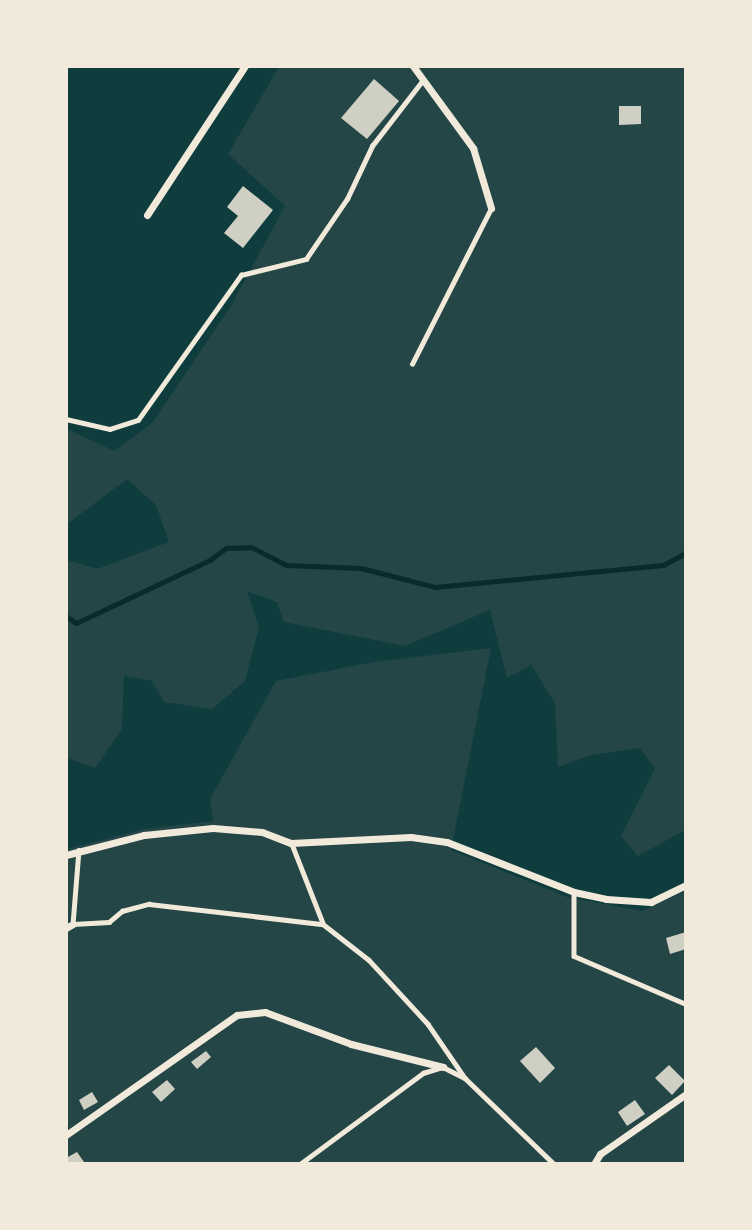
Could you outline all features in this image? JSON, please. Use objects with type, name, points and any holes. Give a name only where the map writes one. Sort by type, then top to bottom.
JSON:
[{"type":"street","points":[[147,215],[245,66]]},
{"type":"street","points":[[413,66],[473,148],[491,208]]},
{"type":"street","points":[[66,855],[144,835],[213,828],[262,832],[292,843],[411,837],[447,842],[573,892],[606,899],[651,902],[685,885]]},
{"type":"street","points":[[66,1135],[237,1015],[265,1012],[351,1044],[443,1067]]},
{"type":"street","points":[[594,1164],[600,1154],[685,1094]]},
{"type":"lane","points":[[66,419],[110,429],[138,420],[241,275],[306,259],[347,199],[372,146],[423,80]]},
{"type":"lane","points":[[412,363],[491,208]]},
{"type":"lane","points":[[292,843],[300,871],[323,924],[369,960],[428,1024],[466,1079],[554,1164]]},
{"type":"lane","points":[[79,850],[70,926],[109,922],[122,911],[149,904],[323,924]]},
{"type":"lane","points":[[573,892],[574,956],[685,1004]]},
{"type":"lane","points":[[300,1164],[423,1073],[443,1067],[466,1079]]},
{"type":"shaded area","points":[[279,67],[685,67],[685,830],[638,856],[621,836],[655,769],[640,748],[591,755],[558,767],[555,703],[531,665],[507,678],[490,610],[405,646],[284,622],[277,602],[247,591],[259,627],[245,681],[212,709],[164,702],[152,681],[124,676],[122,729],[95,768],[67,758],[67,560],[97,569],[169,542],[156,505],[127,479],[67,524],[67,429],[114,451],[152,423],[231,306],[285,206],[228,154]]},
{"type":"shaded area","points":[[491,648],[451,850],[567,897],[642,911],[685,891],[685,1163],[67,1164],[67,849],[144,829],[213,821],[210,799],[276,681],[374,662]]},
{"type":"building","points":[[374,79],[399,101],[367,139],[341,118]]},
{"type":"building","points":[[619,106],[641,106],[641,124],[619,125]]},
{"type":"building","points":[[243,186],[273,210],[243,248],[224,233],[238,216],[227,207]]},
{"type":"building","points":[[686,932],[686,949],[670,954],[666,938]]},
{"type":"building","points":[[536,1047],[555,1068],[540,1083],[520,1061]]},
{"type":"building","points":[[206,1051],[211,1057],[197,1069],[191,1062]]},
{"type":"building","points":[[669,1065],[685,1081],[672,1095],[655,1078]]},
{"type":"building","points":[[167,1080],[175,1089],[161,1102],[152,1092]]},
{"type":"building","points":[[92,1092],[98,1102],[84,1110],[79,1100]]},
{"type":"building","points":[[635,1100],[645,1114],[627,1126],[618,1112]]},
{"type":"building","points":[[77,1152],[84,1162],[69,1164],[66,1158]]},
{"type":"waterway","points":[[66,616],[76,623],[210,560],[226,548],[251,547],[286,565],[361,568],[435,587],[663,565],[686,553]]}]
